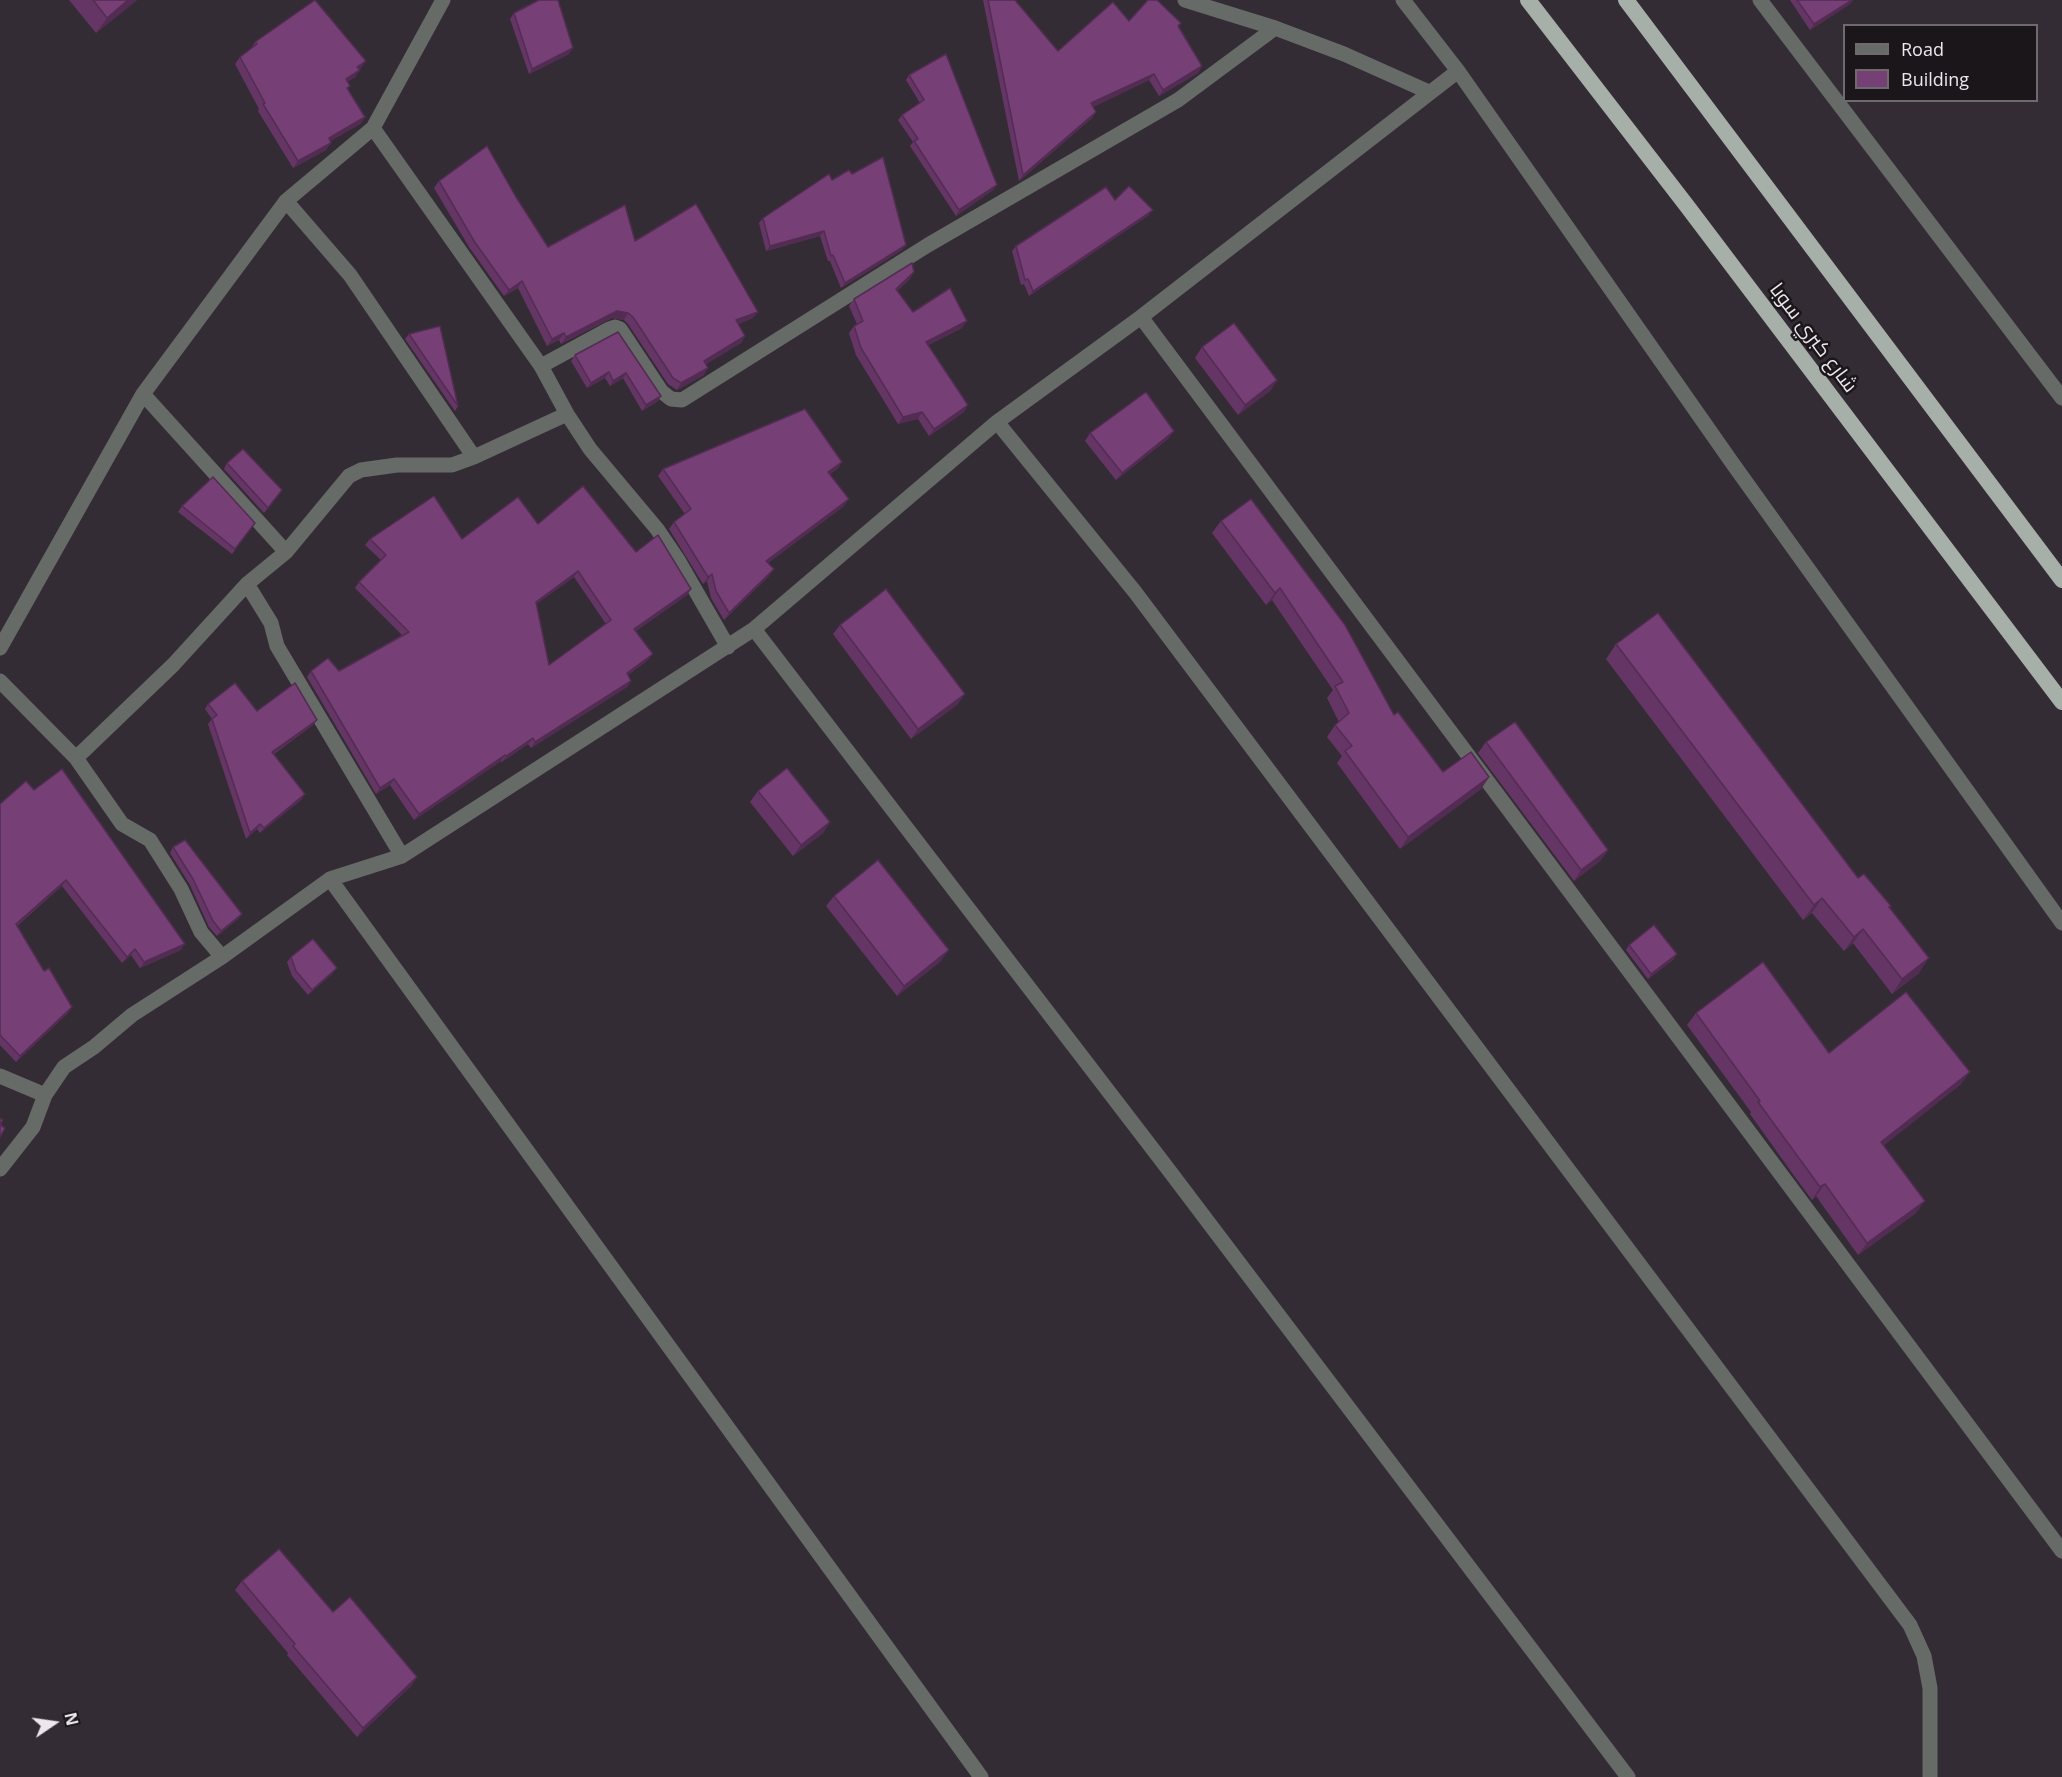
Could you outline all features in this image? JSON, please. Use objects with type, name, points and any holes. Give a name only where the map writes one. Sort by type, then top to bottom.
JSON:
[{"type":"highway","name":"شارع كبري سوبا","points":[[1528,0],[1687,206],[2062,702]]},
{"type":"highway","points":[[1626,0],[2062,580]]},
{"type":"street","points":[[0,648],[143,394],[286,201],[373,128],[443,0]]},
{"type":"street","points":[[1185,0],[1275,28],[1344,54],[1429,92]]},
{"type":"street","points":[[1403,0],[1458,70],[1740,474],[2062,923]]},
{"type":"street","points":[[1761,0],[2062,398]]},
{"type":"street","points":[[541,366],[609,328],[620,328],[661,391],[670,399],[682,400],[928,245],[1178,100],[1275,28]]},
{"type":"street","points":[[0,1169],[33,1127],[45,1095],[64,1067],[94,1047],[132,1015],[222,957],[330,879],[402,856],[754,629],[997,422],[1141,317],[1458,70]]},
{"type":"street","points":[[373,128],[541,366],[567,414],[590,449],[663,537],[728,647]]},
{"type":"street","points":[[286,201],[350,275],[474,457]]},
{"type":"street","points":[[1141,317],[2062,1551]]},
{"type":"street","points":[[143,394],[286,552]]},
{"type":"street","points":[[76,758],[173,665],[247,584],[286,552],[349,476],[361,470],[397,465],[452,465],[567,414]]},
{"type":"street","points":[[997,422],[1135,592],[1910,1625],[1924,1656],[1930,1688],[1930,1777]]},
{"type":"street","points":[[247,584],[271,623],[277,646],[402,856]]},
{"type":"street","points":[[754,629],[1173,1174],[1628,1777]]},
{"type":"street","points":[[0,681],[76,758],[122,824],[150,840],[181,889],[201,932],[222,957]]},
{"type":"street","points":[[330,879],[981,1777]]},
{"type":"street","points":[[0,1076],[45,1095]]},
{"type":"building","points":[[93,0],[128,0],[107,18]]},
{"type":"building","points":[[315,0],[366,61],[357,67],[360,70],[346,79],[350,86],[347,88],[365,117],[329,138],[331,143],[298,161],[263,104],[265,103],[240,57],[257,44],[255,42]]},
{"type":"building","points":[[539,0],[558,0],[573,48],[532,69],[514,13]]},
{"type":"building","points":[[988,0],[1015,0],[1058,51],[1113,2],[1129,21],[1148,0],[1157,0],[1181,23],[1178,26],[1202,66],[1163,90],[1154,74],[1091,103],[1096,112],[1023,175]]},
{"type":"building","points":[[1797,0],[1852,0],[1814,24]]},
{"type":"building","points":[[946,54],[997,185],[959,210],[914,141],[918,139],[902,115],[924,100],[909,75]]},
{"type":"building","points":[[487,146],[548,247],[625,205],[635,241],[696,204],[758,312],[736,320],[745,336],[704,361],[708,368],[681,383],[673,378],[633,317],[628,313],[617,311],[566,337],[564,333],[552,339],[522,281],[509,290],[474,241],[439,181]]},
{"type":"building","points":[[883,157],[906,245],[845,283],[833,255],[831,256],[824,231],[770,246],[763,218],[829,174],[832,180],[849,170],[852,174]]},
{"type":"building","points":[[1129,186],[1153,210],[1033,291],[1028,279],[1025,280],[1016,246],[1106,187],[1115,200]]},
{"type":"building","points":[[912,263],[914,272],[896,289],[913,312],[950,288],[967,321],[926,342],[968,405],[934,429],[922,412],[903,417],[861,348],[854,326],[863,321],[854,299]]},
{"type":"building","points":[[1234,323],[1277,380],[1245,405],[1202,347]]},
{"type":"building","points":[[440,326],[458,406],[409,334]]},
{"type":"building","points":[[618,332],[661,396],[646,405],[626,373],[613,381],[609,372],[591,383],[575,355]]},
{"type":"building","points":[[1146,392],[1174,431],[1122,473],[1090,433]]},
{"type":"building","points":[[805,409],[842,462],[828,472],[849,499],[766,561],[774,569],[729,613],[716,591],[712,574],[708,577],[674,522],[691,509],[663,469]]},
{"type":"building","points":[[243,449],[282,490],[268,508],[227,463]]},
{"type":"building","points":[[213,477],[255,523],[235,549],[182,506]]},
{"type":"building","points":[[583,486],[636,552],[658,535],[691,589],[634,629],[653,654],[627,673],[631,681],[535,742],[533,738],[505,755],[419,814],[394,779],[380,788],[311,671],[328,658],[339,671],[409,632],[359,582],[386,555],[370,539],[434,496],[462,539],[518,497],[538,524]],"holes":[[[578,571],[611,620],[549,665],[536,602]]]},
{"type":"building","points":[[1251,499],[1345,625],[1394,715],[1398,712],[1443,772],[1471,752],[1489,777],[1408,837],[1345,751],[1352,746],[1335,725],[1349,713],[1335,686],[1343,682],[1280,588],[1275,593],[1221,521]]},
{"type":"building","points":[[886,589],[965,694],[918,729],[840,625]]},
{"type":"building","points":[[1658,613],[1858,878],[1864,874],[1929,958],[1902,979],[1863,929],[1854,937],[1822,898],[1814,905],[1616,644]]},
{"type":"building","points":[[235,683],[257,711],[295,683],[317,720],[272,752],[305,794],[264,828],[260,824],[250,833],[212,719],[217,715],[208,704]]},
{"type":"building","points":[[1515,722],[1608,850],[1581,870],[1486,742]]},
{"type":"building","points":[[787,768],[830,822],[801,845],[758,791]]},
{"type":"building","points":[[62,769],[185,944],[144,962],[135,949],[127,957],[66,880],[16,924],[44,971],[49,968],[72,1007],[20,1056],[0,1035],[0,804],[26,781],[34,790]]},
{"type":"building","points":[[185,840],[242,914],[221,931],[213,921],[193,879],[173,847]]},
{"type":"building","points":[[878,860],[949,950],[904,986],[834,896]]},
{"type":"building","points":[[1654,925],[1677,954],[1651,974],[1629,945]]},
{"type":"building","points":[[313,939],[337,968],[312,990],[296,971],[291,957]]},
{"type":"building","points":[[1763,962],[1829,1053],[1906,992],[1970,1072],[1881,1142],[1925,1201],[1867,1243],[1825,1184],[1820,1187],[1696,1013]]},
{"type":"building","points":[[0,1125],[5,1128],[0,1137]]},
{"type":"building","points":[[279,1549],[333,1612],[350,1597],[417,1677],[363,1728],[293,1646],[295,1644],[242,1581]]}]
